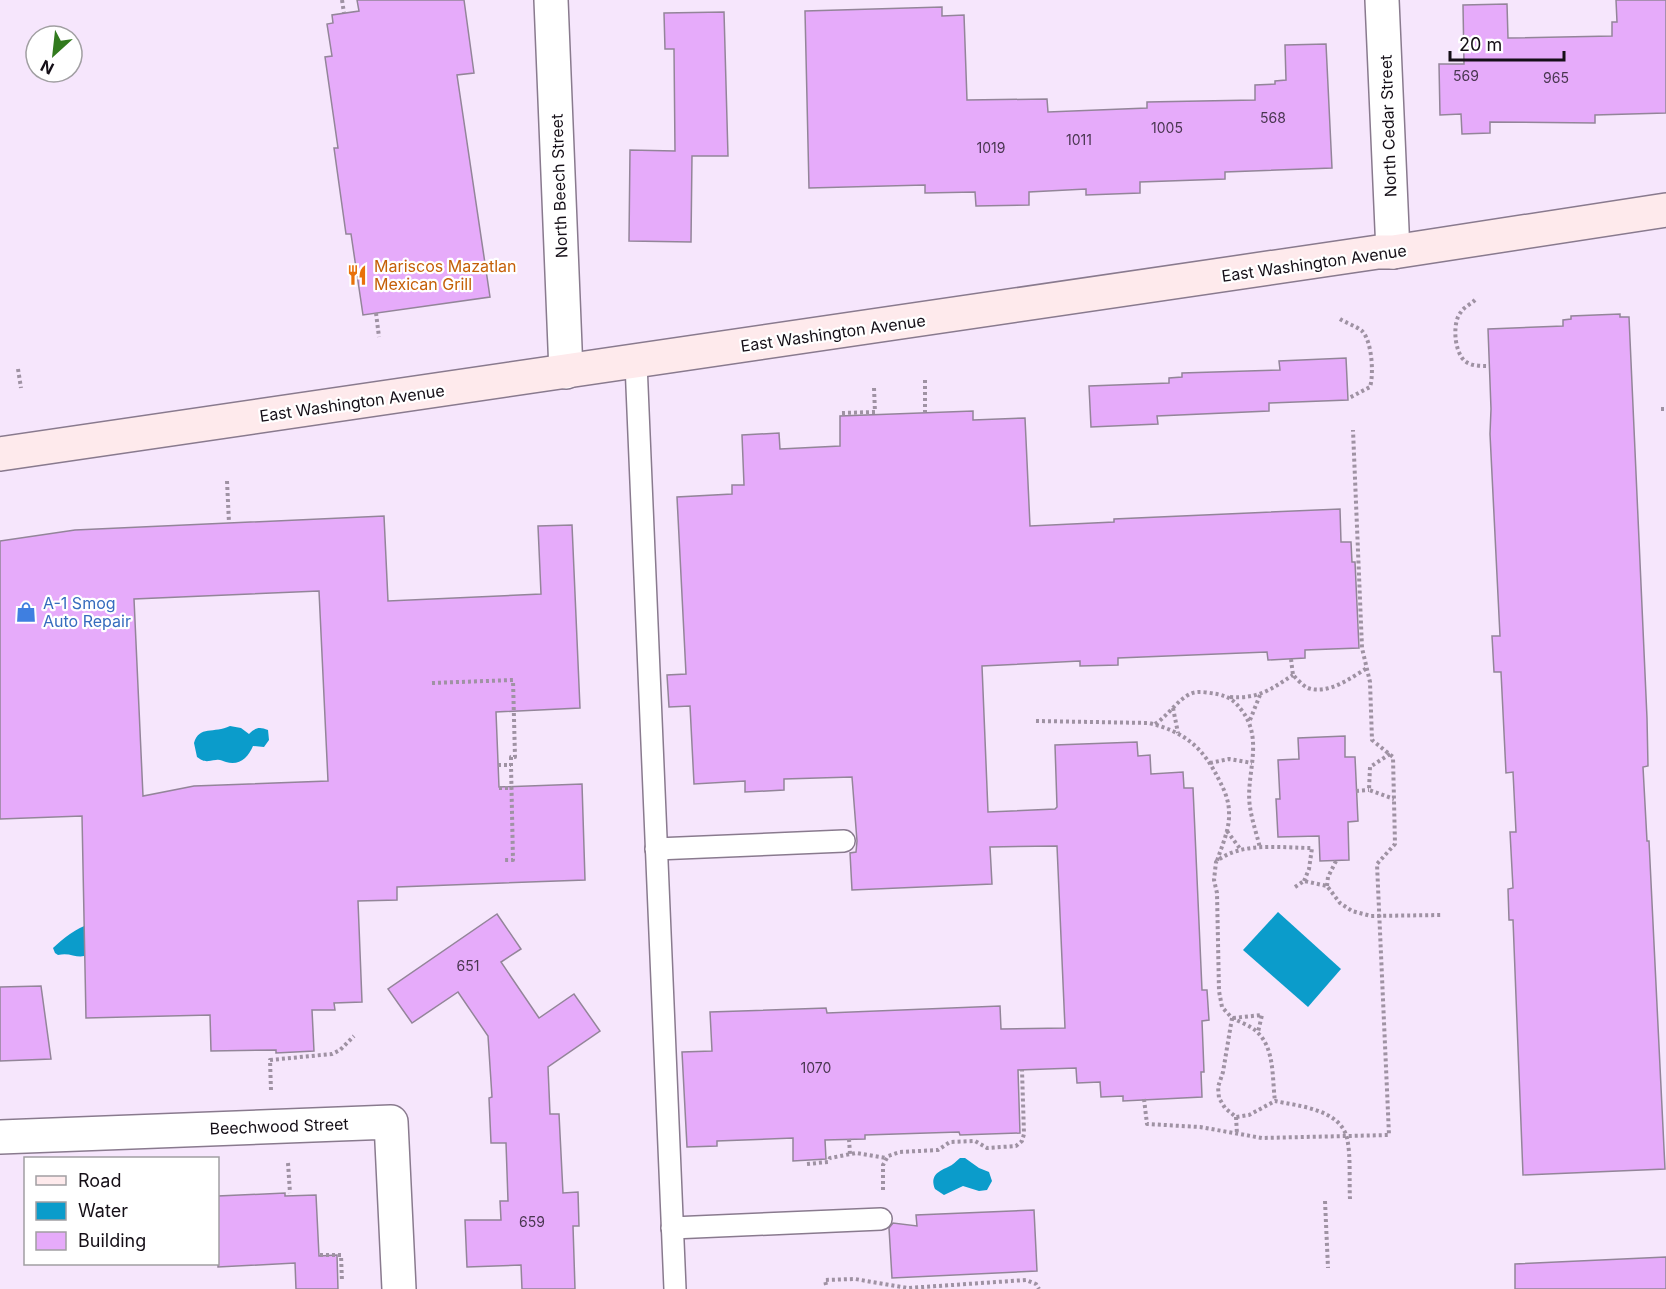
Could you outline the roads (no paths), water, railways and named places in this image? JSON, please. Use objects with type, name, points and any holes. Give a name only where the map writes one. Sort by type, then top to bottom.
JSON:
[{"type":"main road","name":"East Washington Avenue","points":[[0,454],[636,363],[1666,210]]},
{"type":"street","name":"North Beech Street","points":[[551,0],[566,372]]},
{"type":"street","name":"North Cedar Street","points":[[1383,0],[1393,252]]},
{"type":"street","name":"Beechwood Street","points":[[0,1137],[391,1122],[399,1289]]},
{"type":"lane","points":[[636,363],[675,1289]]},
{"type":"lane","points":[[656,849],[844,841]]},
{"type":"lane","points":[[672,1228],[881,1219]]},
{"type":"water","points":[[230,726],[241,728],[249,734],[257,728],[268,730],[269,740],[264,747],[253,746],[246,757],[235,763],[219,760],[204,761],[197,757],[194,743],[199,734]]},
{"type":"water","points":[[1278,912],[1341,969],[1308,1007],[1243,950]]},
{"type":"water","points":[[90,924],[84,956],[55,953],[53,948],[61,941]]},
{"type":"water","points":[[960,1158],[965,1158],[989,1172],[992,1181],[987,1190],[979,1191],[963,1186],[944,1195],[935,1189],[933,1181],[936,1175]]},
{"type":"place","name":"Mariscos Mazatlan Mexican Grill","points":[[357,275]]},
{"type":"place","name":"A-1 Smog Auto Repair","points":[[26,612]]}]
